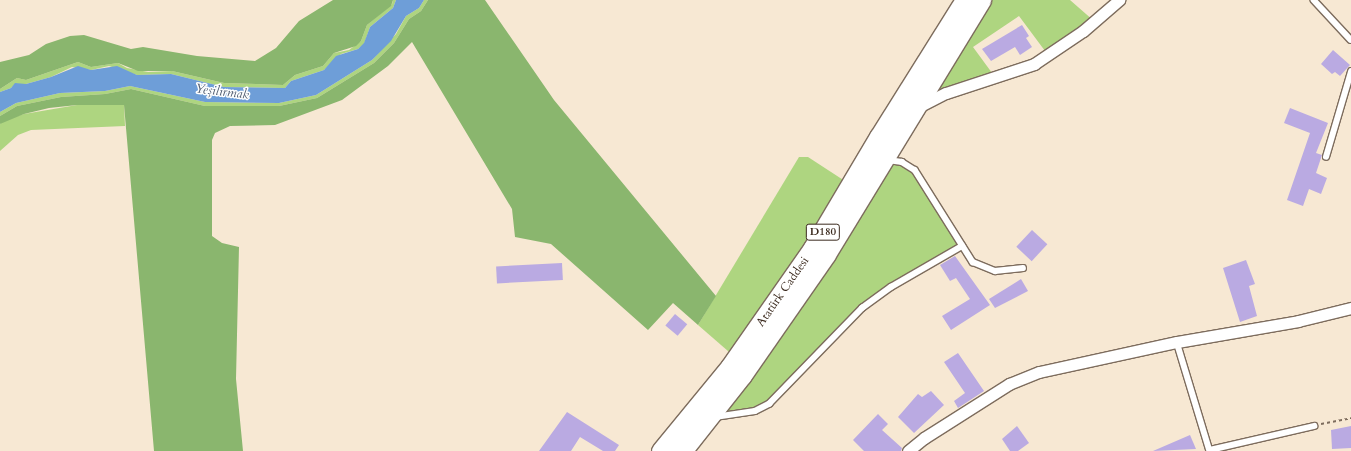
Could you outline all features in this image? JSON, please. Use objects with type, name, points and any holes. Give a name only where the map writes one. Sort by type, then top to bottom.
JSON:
[{"type":"highway","name":"Atatürk Caddesi","points":[[661,451],[730,367],[814,248],[879,137],[965,0]]},
{"type":"highway","name":"Atatürk Caddesi","points":[[682,451],[710,417],[826,254],[912,110],[981,0]]},
{"type":"street","points":[[912,110],[946,93],[1034,64],[1083,31],[1119,0]]},
{"type":"street","points":[[908,451],[924,438],[1022,377],[1075,363],[1177,342],[1298,321],[1351,308]]},
{"type":"lane","points":[[1314,0],[1351,40]]},
{"type":"lane","points":[[1326,157],[1351,72]]},
{"type":"lane","points":[[882,160],[902,162],[915,170],[973,262],[981,267],[1004,271],[1023,268]]},
{"type":"lane","points":[[710,417],[755,411],[769,404],[862,308],[891,287],[962,246]]},
{"type":"lane","points":[[1177,342],[1210,450],[1314,426]]},
{"type":"path","points":[[1314,426],[1351,418]]},
{"type":"green space","points":[[333,0],[393,0],[391,6],[367,25],[361,41],[356,46],[334,53],[323,66],[295,75],[283,85],[224,83],[172,71],[138,71],[118,63],[91,67],[78,62],[26,80],[17,78],[0,89],[0,62],[29,55],[46,44],[70,36],[84,35],[131,49],[143,47],[197,56],[255,61],[276,48],[299,21]]},
{"type":"green space","points":[[393,0],[396,0],[393,8],[370,27],[364,44],[358,49],[341,54],[324,70],[291,81],[285,88],[224,87],[171,74],[137,75],[109,66],[91,70],[72,67],[51,77],[26,84],[15,84],[11,88],[0,92],[0,89],[17,78],[26,80],[78,62],[91,67],[118,63],[127,68],[148,72],[172,71],[224,83],[283,85],[295,75],[323,66],[334,53],[349,50],[361,41],[367,25],[392,4]]},
{"type":"green space","points":[[424,0],[428,0],[421,11],[409,19],[394,43],[374,63],[317,98],[279,106],[205,106],[131,89],[105,94],[61,97],[17,106],[0,116],[0,112],[16,103],[60,93],[105,91],[130,86],[205,102],[279,103],[316,95],[372,60],[396,34],[406,16],[419,8]]},
{"type":"green space","points":[[428,0],[485,0],[554,100],[716,296],[698,325],[673,303],[648,330],[551,244],[515,237],[512,209],[412,42],[388,66],[342,100],[275,125],[230,126],[215,133],[212,140],[212,236],[222,243],[239,247],[236,379],[243,451],[154,451],[124,105],[77,105],[49,108],[24,114],[0,124],[0,116],[17,106],[61,97],[105,94],[131,89],[205,106],[279,106],[317,98],[374,63],[394,43],[409,19],[421,11]]},
{"type":"green space","points":[[981,0],[1070,0],[1094,21],[1048,55],[1019,16],[973,47],[995,77],[912,110]]},
{"type":"green space","points":[[77,105],[124,105],[125,126],[31,130],[18,135],[0,151],[0,124],[5,120],[24,114]]},
{"type":"green space","points":[[799,157],[808,157],[851,185],[736,358],[698,325]]},
{"type":"green space","points":[[882,160],[909,165],[962,246],[891,287],[862,308],[783,390],[755,411],[710,417]]},
{"type":"water","name":"Yeşilırmak","points":[[396,0],[424,0],[419,8],[406,16],[391,41],[372,60],[316,95],[279,103],[205,102],[130,86],[105,91],[60,93],[16,103],[0,112],[0,92],[11,88],[15,83],[26,84],[51,77],[78,66],[91,70],[117,66],[137,75],[171,74],[224,87],[285,88],[291,81],[324,70],[336,56],[358,49],[364,43],[370,27],[393,8]]},
{"type":"building","points":[[1022,25],[1029,36],[1026,38],[1032,47],[1020,55],[1015,47],[991,61],[982,49]]},
{"type":"building","points":[[1333,50],[1350,65],[1340,76],[1335,72],[1332,74],[1321,64]]},
{"type":"building","points":[[1290,108],[1328,123],[1316,153],[1322,155],[1316,173],[1327,178],[1321,194],[1309,189],[1303,206],[1287,200],[1310,133],[1284,123]]},
{"type":"building","points":[[1032,230],[1047,244],[1032,261],[1016,247]]},
{"type":"building","points":[[955,256],[990,305],[951,330],[942,316],[970,299],[956,278],[950,281],[940,265]]},
{"type":"building","points":[[1246,260],[1255,284],[1249,286],[1257,316],[1240,322],[1223,268]]},
{"type":"building","points":[[562,263],[563,280],[497,283],[496,266]]},
{"type":"building","points":[[1021,279],[1028,291],[995,308],[989,299]]},
{"type":"building","points":[[675,314],[687,324],[678,336],[665,325]]},
{"type":"building","points":[[958,353],[984,391],[958,408],[954,401],[965,393],[944,362]]},
{"type":"building","points":[[931,391],[944,405],[914,433],[898,417],[918,394],[922,397]]},
{"type":"building","points":[[567,412],[619,445],[615,451],[603,451],[580,437],[571,451],[539,451]]},
{"type":"building","points":[[878,414],[888,424],[882,430],[902,448],[901,451],[864,451],[853,440]]},
{"type":"building","points":[[1017,426],[1029,443],[1018,451],[1010,451],[1002,439]]},
{"type":"building","points":[[1351,426],[1351,448],[1332,449],[1331,430]]},
{"type":"building","points":[[1190,435],[1196,449],[1153,451]]}]
